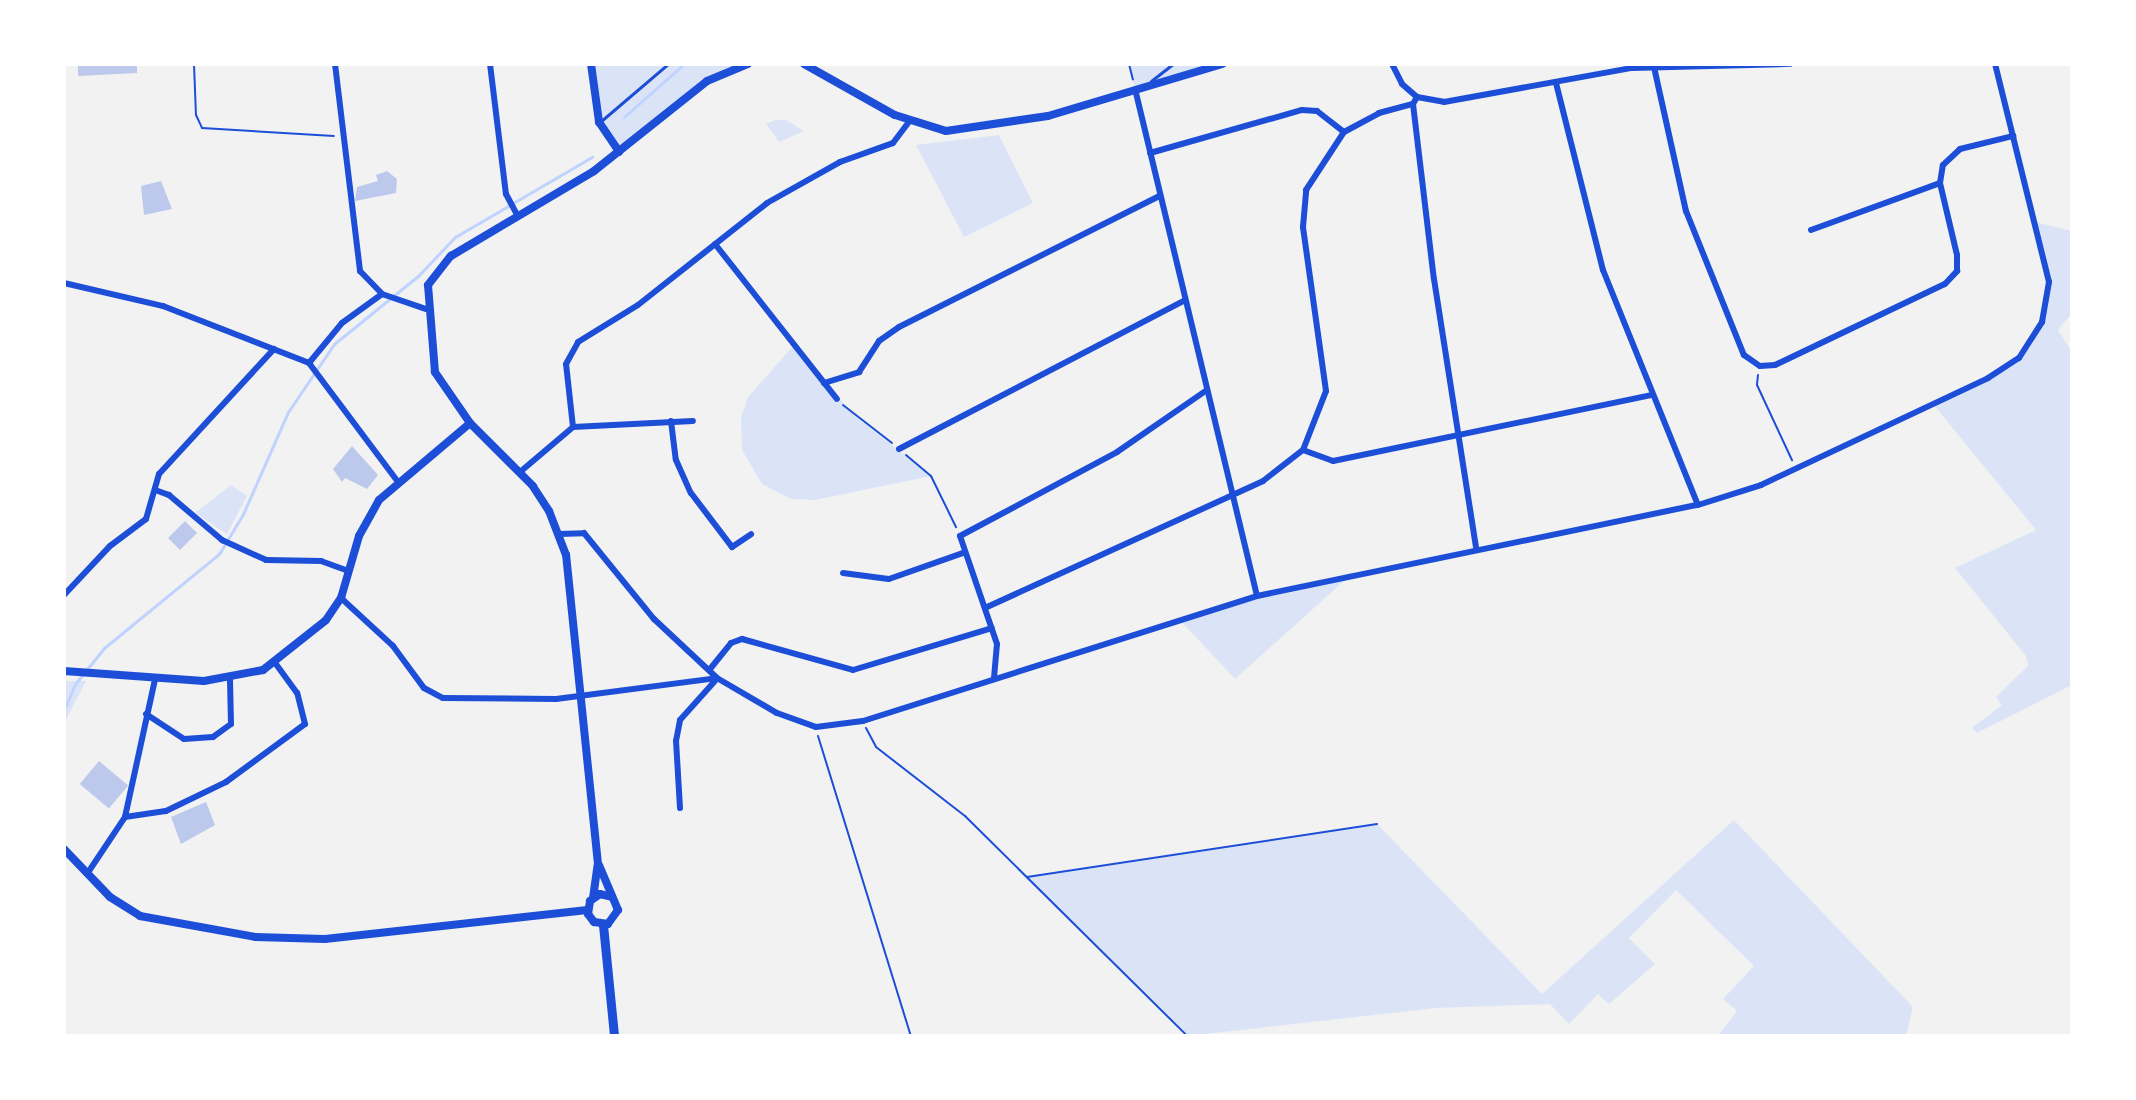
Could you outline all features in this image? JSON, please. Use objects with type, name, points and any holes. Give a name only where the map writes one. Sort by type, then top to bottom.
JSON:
[{"type":"main road","points":[[603,925],[614,1036]]},
{"type":"street","points":[[335,64],[356,257],[367,284],[387,296],[426,309]]},
{"type":"street","points":[[490,64],[508,198],[516,214]]},
{"type":"street","points":[[591,64],[599,122],[619,152]]},
{"type":"street","points":[[598,864],[617,914],[603,925],[590,919],[587,910],[593,898],[598,864],[571,583],[559,534],[549,511],[520,472],[470,423],[435,372],[426,309],[428,285],[438,266],[516,214],[619,152],[707,81],[748,64]]},
{"type":"street","points":[[804,64],[909,122],[969,131],[1136,93],[1222,64]]},
{"type":"street","points":[[1392,64],[1402,84],[1417,97],[1444,102],[1654,67],[1790,64]]},
{"type":"street","points":[[559,534],[584,533],[654,619],[717,678],[777,713],[816,727],[863,721],[1257,596],[1476,547],[1698,505],[1796,469],[1988,378],[2019,358],[2042,322],[2049,282],[1995,64]]},
{"type":"street","points":[[1654,67],[1686,211],[1744,355],[1760,366],[1775,365],[1945,284],[1957,271],[1957,255],[1940,183],[1943,165],[1960,149],[2013,136]]},
{"type":"street","points":[[1556,83],[1603,270],[1698,505]]},
{"type":"street","points":[[1136,93],[1257,596]]},
{"type":"street","points":[[1417,97],[1413,104],[1476,547]]},
{"type":"street","points":[[987,607],[1276,473],[1303,450],[1326,391],[1303,227],[1306,190],[1344,132],[1379,113],[1413,104]]},
{"type":"street","points":[[1150,153],[1302,110],[1317,111],[1344,132]]},
{"type":"street","points":[[573,427],[566,364],[571,348],[638,305],[802,181],[893,143],[909,122]]},
{"type":"street","points":[[1811,230],[1940,183]]},
{"type":"street","points":[[824,383],[859,372],[879,341],[899,327],[1160,196]]},
{"type":"street","points":[[715,244],[837,399]]},
{"type":"street","points":[[64,283],[163,306],[310,364],[398,482]]},
{"type":"street","points":[[310,364],[342,323],[387,296]]},
{"type":"street","points":[[899,449],[1185,300]]},
{"type":"street","points":[[64,595],[110,546],[146,519],[148,500],[158,491],[159,474],[274,349]]},
{"type":"street","points":[[994,678],[997,644],[987,607],[963,553],[960,536],[1117,452],[1207,390]]},
{"type":"street","points":[[1303,450],[1333,461],[1652,395]]},
{"type":"street","points":[[671,421],[676,460],[691,493],[732,547],[751,534]]},
{"type":"street","points":[[520,472],[573,427],[693,421]]},
{"type":"street","points":[[64,671],[155,679],[230,680],[274,661],[326,620],[341,598],[374,508],[398,482],[470,423]]},
{"type":"street","points":[[158,491],[169,495],[222,540],[266,560],[321,561],[349,571]]},
{"type":"street","points":[[843,573],[889,579],[963,553]]},
{"type":"street","points":[[341,598],[393,646],[424,688],[443,698],[556,699],[581,693],[717,678]]},
{"type":"street","points":[[710,669],[731,643],[742,639],[853,670],[992,628]]},
{"type":"street","points":[[125,817],[166,811],[226,782],[305,724],[297,693],[274,661]]},
{"type":"street","points":[[680,808],[676,768],[680,720],[717,678]]},
{"type":"street","points":[[87,874],[125,817],[155,679]]},
{"type":"street","points":[[146,714],[184,739],[213,737],[231,724],[230,680]]},
{"type":"street","points":[[64,849],[87,874],[140,916],[178,927],[290,940],[587,910]]},
{"type":"street","points":[[593,898],[612,897]]},
{"type":"lane","points":[[599,122],[668,64]]},
{"type":"lane","points":[[1136,93],[1173,64]]},
{"type":"path","points":[[194,64],[196,115],[202,128],[276,136],[341,136]]},
{"type":"path","points":[[1129,64],[1136,93]]},
{"type":"path","points":[[1760,366],[1757,385],[1796,469]]},
{"type":"path","points":[[837,399],[931,476],[960,536]]},
{"type":"path","points":[[863,721],[876,747],[965,816],[1187,1036]]},
{"type":"path","points":[[816,727],[911,1036]]},
{"type":"path","points":[[1027,877],[1377,824]]},
{"type":"shaded area","points":[[591,64],[748,64],[724,72],[619,152],[599,122]]},
{"type":"shaded area","points":[[1129,64],[1222,64],[1136,93]]},
{"type":"shaded area","points":[[786,120],[804,131],[779,142],[766,124]]},
{"type":"shaded area","points":[[999,135],[1033,203],[964,237],[916,145]]},
{"type":"shaded area","points":[[2035,222],[2072,231],[2072,313],[2058,330],[2072,352],[2072,685],[1977,733],[1972,728],[2002,705],[1996,697],[2028,666],[2026,656],[1955,568],[2036,530],[1933,404],[2019,358],[2042,322],[2049,282]]},
{"type":"shaded area","points":[[793,346],[855,416],[931,476],[815,500],[791,499],[762,484],[742,450],[741,417],[748,397]]},
{"type":"shaded area","points":[[231,485],[247,496],[227,534],[195,513]]},
{"type":"shaded area","points":[[1354,572],[1235,679],[1180,620],[1258,596]]},
{"type":"shaded area","points":[[66,681],[86,681],[64,724],[64,688]]},
{"type":"shaded area","points":[[1734,820],[1913,1007],[1906,1036],[1718,1036],[1737,1011],[1723,999],[1754,966],[1676,890],[1629,938],[1655,964],[1609,1004],[1598,994],[1569,1024],[1550,1004],[1436,1008],[1187,1036],[1027,877],[1377,824],[1542,994]]},
{"type":"building","points":[[78,64],[137,64],[137,73],[78,76]]},
{"type":"building","points":[[387,171],[397,179],[396,193],[355,201],[357,187],[378,181],[376,175]]},
{"type":"building","points":[[161,181],[172,209],[144,215],[141,186]]},
{"type":"building","points":[[352,446],[378,475],[367,489],[345,478],[342,482],[333,469]]},
{"type":"building","points":[[185,521],[197,533],[180,550],[168,538]]},
{"type":"building","points":[[99,761],[128,785],[109,808],[80,784]]},
{"type":"building","points":[[206,802],[215,825],[181,844],[171,817]]},
{"type":"waterway","points":[[624,117],[684,64]]},
{"type":"waterway","points":[[64,710],[75,684],[104,648],[219,554],[243,514],[288,412],[334,344],[418,276],[455,237],[592,157]]}]
